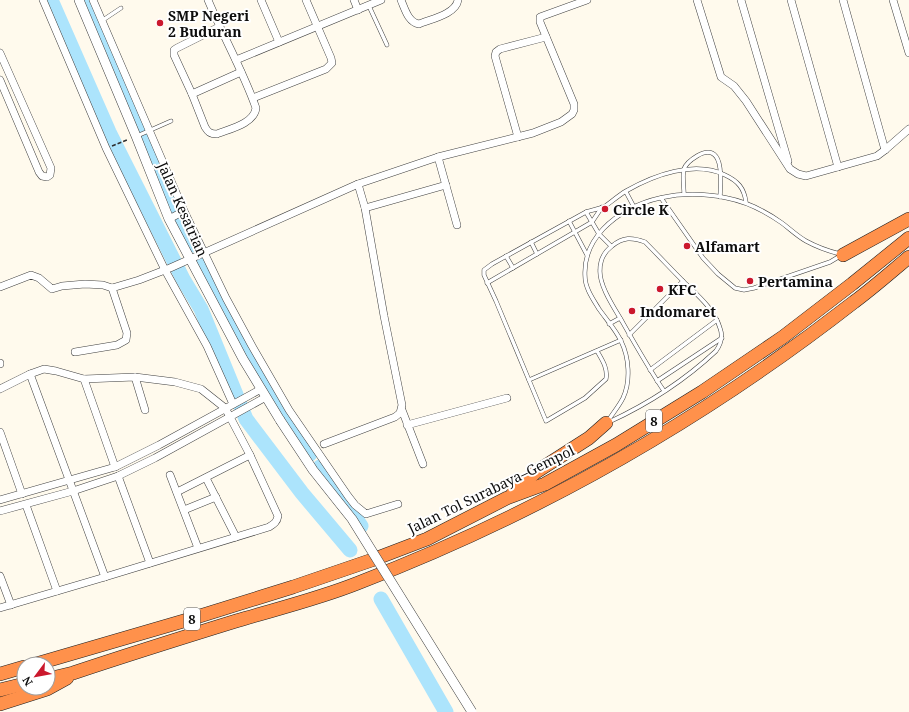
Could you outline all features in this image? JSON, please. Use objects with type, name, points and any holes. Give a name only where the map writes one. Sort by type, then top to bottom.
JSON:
[{"type":"highway","points":[[843,255],[909,219]]},
{"type":"highway","name":"Jalan Tol Surabaya–Gempol","points":[[56,658],[187,620],[372,560],[426,539],[507,498],[551,481],[616,445],[702,392],[783,337],[909,238]]},
{"type":"highway","name":"8","points":[[56,677],[354,585],[477,533],[515,515],[621,458],[710,404],[782,356],[855,302],[909,257]]},
{"type":"highway","points":[[507,498],[536,472],[582,443],[606,423]]},
{"type":"highway","points":[[0,674],[16,669]]},
{"type":"highway","points":[[0,704],[47,689],[64,681],[73,673]]},
{"type":"highway","points":[[0,690],[16,686]]},
{"type":"street","points":[[43,0],[106,148],[235,403]]},
{"type":"street","name":"Jalan Kesatrian","points":[[79,0],[96,22],[195,257],[221,301],[260,390],[313,470],[341,503],[356,525],[472,712]]},
{"type":"street","points":[[93,0],[96,22],[132,92],[142,134],[178,214],[195,257],[221,301],[288,410],[348,496],[366,514],[398,504]]},
{"type":"street","points":[[208,0],[219,27],[236,60],[256,108],[253,116],[241,124],[217,134],[212,134],[208,132],[205,127],[174,55],[174,50],[219,27]]},
{"type":"street","points":[[261,0],[279,42]]},
{"type":"street","points":[[252,98],[326,69],[332,63],[306,0]]},
{"type":"street","points":[[354,0],[358,10]]},
{"type":"street","points":[[236,60],[381,0]]},
{"type":"street","points":[[401,0],[409,18],[419,24],[452,10],[457,5],[458,0]]},
{"type":"street","points":[[0,287],[31,275],[39,278],[52,289],[62,286],[85,284],[103,285],[112,288],[168,269],[358,184],[438,157],[533,133],[561,122],[572,114],[574,110],[573,100],[540,22],[540,17],[587,0]]},
{"type":"street","points":[[697,0],[721,77],[734,86],[746,100],[790,169],[798,174],[806,176],[877,156],[909,129]]},
{"type":"street","points":[[741,0],[790,169]]},
{"type":"street","points":[[791,0],[838,167]]},
{"type":"street","points":[[843,0],[885,150]]},
{"type":"street","points":[[893,0],[909,52]]},
{"type":"street","points":[[518,137],[495,56],[496,52],[500,49],[546,37]]},
{"type":"street","points":[[0,53],[51,168],[50,175],[47,177],[42,176],[39,172],[0,80]]},
{"type":"street","points":[[192,94],[241,72]]},
{"type":"street","points":[[438,157],[457,225]]},
{"type":"street","points":[[358,184],[365,208],[402,410],[423,464]]},
{"type":"street","points":[[365,208],[446,185]]},
{"type":"street","points":[[76,352],[117,345],[126,340],[127,333],[112,288]]},
{"type":"street","points":[[0,389],[30,374],[44,369],[84,379],[135,377],[175,382],[201,389],[225,408],[250,455],[277,513],[278,520],[275,524],[269,527],[0,608]]},
{"type":"street","points":[[30,374],[105,577]]},
{"type":"street","points":[[135,377],[145,410]]},
{"type":"street","points":[[84,379],[150,563]]},
{"type":"street","points":[[0,500],[69,481],[115,466],[159,446],[225,408],[260,390]]},
{"type":"street","points":[[0,511],[26,505],[118,476],[160,456],[240,411],[280,396]]},
{"type":"street","points":[[407,425],[507,398]]},
{"type":"street","points":[[279,417],[288,410]]},
{"type":"street","points":[[311,441],[324,444],[395,417],[402,410]]},
{"type":"street","points":[[0,432],[22,494]]},
{"type":"street","points":[[319,454],[324,444]]},
{"type":"street","points":[[177,492],[250,455]]},
{"type":"street","points":[[115,466],[118,476]]},
{"type":"street","points":[[170,475],[198,548]]},
{"type":"street","points":[[206,478],[236,537]]},
{"type":"street","points":[[33,491],[36,502]]},
{"type":"street","points":[[12,497],[16,507]]},
{"type":"street","points":[[184,510],[216,497]]},
{"type":"street","points":[[26,505],[57,591]]},
{"type":"street","points":[[0,576],[11,605]]},
{"type":"lane","points":[[369,5],[387,45]]},
{"type":"lane","points":[[96,22],[121,8]]},
{"type":"lane","points":[[142,134],[171,121]]},
{"type":"lane","points":[[684,194],[684,170],[688,162],[696,156],[709,152],[716,156],[721,173],[720,197]]},
{"type":"lane","points":[[596,351],[605,366],[607,374],[606,379],[585,398],[546,421],[487,283],[484,270],[569,221],[586,212],[602,207],[647,181],[684,170],[700,169],[721,173],[736,181],[741,186],[745,194],[746,202]]},
{"type":"lane","points":[[626,192],[634,207]]},
{"type":"lane","points":[[606,423],[625,393],[627,364],[621,340],[609,324],[588,290],[584,277],[587,255],[599,234],[607,225],[624,212],[661,198],[684,194],[720,197],[746,202],[767,213],[806,241],[821,248],[843,255]]},
{"type":"lane","points":[[661,198],[703,258],[735,288],[744,290],[754,288],[830,262],[843,255]]},
{"type":"lane","points":[[487,283],[592,222],[602,207]]},
{"type":"lane","points":[[586,212],[599,234],[611,246]]},
{"type":"lane","points":[[569,221],[587,255]]},
{"type":"lane","points":[[606,423],[637,408],[664,391],[716,351],[720,346],[722,338],[721,329],[717,320],[707,305],[645,242],[635,238],[626,238],[611,246],[607,250],[602,258],[599,271],[604,287],[629,335],[664,391]]},
{"type":"lane","points":[[531,242],[538,254]]},
{"type":"lane","points":[[506,256],[513,268]]},
{"type":"lane","points":[[629,335],[683,281]]},
{"type":"lane","points":[[609,324],[620,318]]},
{"type":"lane","points":[[650,370],[717,320]]},
{"type":"lane","points":[[657,380],[722,338]]},
{"type":"lane","points":[[529,380],[621,340]]},
{"type":"path","points":[[112,146],[142,134]]},
{"type":"waterway","points":[[51,0],[109,132],[183,279],[201,309],[246,419],[302,493],[350,550]]},
{"type":"waterway","points":[[86,0],[193,245]]},
{"type":"waterway","points":[[203,264],[224,306],[270,389],[310,454]]},
{"type":"waterway","points":[[320,467],[361,526]]},
{"type":"waterway","points":[[381,599],[446,712]]},
{"type":"place","name":"SMP Negeri 2 Buduran","points":[[160,23]]},
{"type":"place","name":"Circle K","points":[[605,209]]},
{"type":"place","name":"Alfamart","points":[[687,246]]},
{"type":"place","name":"Pertamina","points":[[750,281]]},
{"type":"place","name":"KFC","points":[[660,289]]},
{"type":"place","name":"Indomaret","points":[[632,311]]}]
